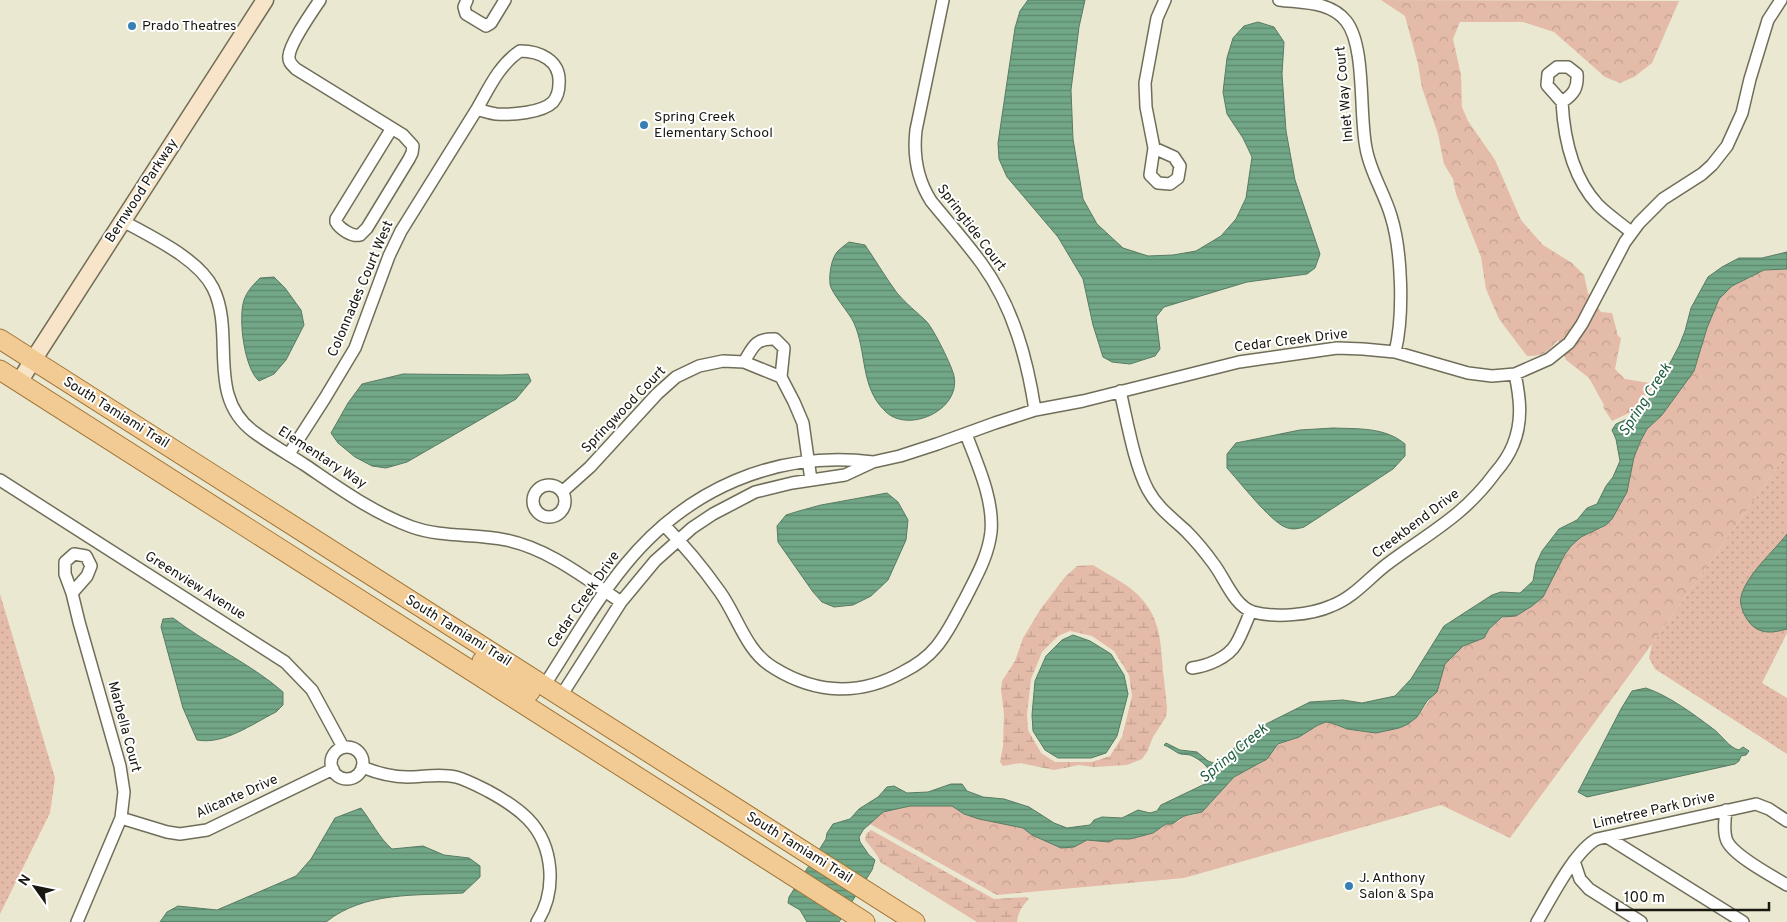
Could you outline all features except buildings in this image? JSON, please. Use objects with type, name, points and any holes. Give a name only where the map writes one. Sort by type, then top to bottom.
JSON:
[{"type":"main road","name":"South Tamiami Trail","points":[[0,339],[915,922]]},
{"type":"main road","name":"South Tamiami Trail","points":[[0,370],[864,921]]},
{"type":"main road","points":[[369,605],[450,640],[524,689],[540,695],[561,696]]},
{"type":"main road","points":[[543,716],[552,710],[560,713],[634,758],[697,783]]},
{"type":"street","name":"Bernwood Parkway","points":[[19,382],[265,0]]},
{"type":"street","name":"Colonnades Court West","points":[[320,0],[293,44],[289,53],[290,63],[296,69],[392,128],[411,142],[413,146],[412,153],[367,228],[360,235],[352,235],[337,224],[338,216],[392,128]]},
{"type":"street","points":[[467,0],[464,7],[466,14],[486,26],[491,23],[505,0]]},
{"type":"street","name":"Springtide Court","points":[[943,0],[916,130],[914,144],[917,172],[931,202],[982,264],[1008,308],[1020,340],[1035,410]]},
{"type":"street","points":[[1154,148],[1146,107],[1145,82],[1158,18],[1165,0]]},
{"type":"street","name":"Inlet Way Court","points":[[1279,0],[1327,7],[1345,20],[1356,40],[1362,123],[1366,148],[1372,171],[1391,217],[1398,252],[1401,323],[1396,352]]},
{"type":"street","name":"Cedar Creek Drive","points":[[561,696],[621,602],[644,573],[678,539],[713,514],[741,498],[766,489],[845,475],[873,462],[909,453],[1035,410],[1239,362],[1337,348],[1396,352],[1480,375],[1502,376],[1528,370],[1549,359],[1569,343],[1582,324],[1631,232],[1646,214],[1663,199],[1707,170],[1727,146],[1742,113],[1768,20],[1781,0]]},
{"type":"street","name":"Colonnades Court West","points":[[289,454],[355,348],[389,256],[401,231],[502,66],[520,51],[533,51],[545,56],[555,65],[560,78],[559,91],[552,102],[542,109],[531,112],[496,114],[477,109]]},
{"type":"street","points":[[1562,102],[1565,136],[1576,172],[1597,204],[1631,232]]},
{"type":"street","name":"Elementary Way","points":[[123,221],[181,255],[207,278],[217,300],[224,374],[229,399],[235,412],[253,432],[393,520],[430,532],[505,540],[535,548],[574,570],[621,602]]},
{"type":"street","points":[[744,362],[755,344],[764,338],[775,339],[784,348],[781,378],[797,407],[803,423],[811,480]]},
{"type":"street","name":"Springwood Court","points":[[562,492],[590,467],[657,394],[676,377],[699,366],[723,361],[744,362],[781,378]]},
{"type":"street","name":"Creekbend Drive","points":[[1251,611],[1270,616],[1322,610],[1332,606],[1352,594],[1384,567],[1458,514],[1490,480],[1513,446],[1517,434],[1521,407],[1515,374]]},
{"type":"street","points":[[1120,391],[1138,463],[1147,489],[1164,512],[1205,552],[1222,575],[1236,599],[1251,611],[1236,645],[1206,666],[1192,668]]},
{"type":"street","points":[[664,525],[678,539],[721,593],[747,640],[763,661],[773,668],[799,680],[825,688],[852,689],[876,685],[897,676],[919,663],[936,647],[980,571],[985,558],[991,531],[989,506],[980,472],[966,434]]},
{"type":"street","name":"Cedar Creek Drive","points":[[544,686],[605,591],[641,546],[664,525],[693,503],[734,480],[781,465],[844,459],[873,462]]},
{"type":"street","name":"Greenview Avenue","points":[[0,480],[285,662],[312,690],[343,747]]},
{"type":"street","name":"Marbella Court","points":[[72,594],[122,772],[124,792],[121,818],[77,922]]},
{"type":"street","points":[[343,747],[354,748],[362,756],[362,767],[356,776],[343,778],[336,774],[333,769],[333,756],[343,747]]},
{"type":"street","points":[[362,767],[392,777],[442,775],[455,777],[477,785],[497,796],[528,819],[542,841],[550,864],[548,897],[537,922]]},
{"type":"street","name":"Alicante Drive","points":[[121,818],[180,834],[207,830],[333,769]]},
{"type":"street","name":"Limetree Park Drive","points":[[1537,922],[1574,861],[1590,842],[1756,804],[1769,809],[1787,821]]},
{"type":"street","points":[[1726,810],[1726,840],[1733,850],[1787,885]]},
{"type":"street","points":[[1607,837],[1743,922]]},
{"type":"street","points":[[1574,861],[1580,880],[1588,889],[1641,922]]},
{"type":"green space","points":[[1381,0],[1679,1],[1652,63],[1634,77],[1620,83],[1605,77],[1554,32],[1523,22],[1460,22],[1453,39],[1461,75],[1462,107],[1468,121],[1495,160],[1521,220],[1543,245],[1572,263],[1584,275],[1588,293],[1601,312],[1612,313],[1618,336],[1621,338],[1615,369],[1625,379],[1656,384],[1631,412],[1612,421],[1589,378],[1566,360],[1558,340],[1545,353],[1527,356],[1499,319],[1486,289],[1481,257],[1456,194],[1453,179],[1444,164],[1438,134],[1422,88],[1418,64],[1405,16]]},
{"type":"green space","points":[[1787,269],[1787,453],[1652,644],[1510,838],[1441,805],[1184,878],[997,895],[870,824],[883,812],[910,806],[952,806],[964,814],[979,819],[1023,828],[1032,835],[1061,848],[1074,847],[1087,840],[1130,839],[1153,833],[1167,824],[1179,821],[1184,816],[1194,815],[1209,805],[1234,777],[1267,759],[1278,745],[1299,737],[1318,725],[1326,722],[1347,729],[1376,733],[1417,717],[1439,684],[1445,664],[1463,646],[1484,638],[1497,621],[1509,616],[1548,585],[1571,546],[1581,537],[1606,525],[1612,519],[1627,492],[1634,457],[1641,440],[1647,429],[1662,415],[1698,360],[1707,328],[1719,299],[1732,286],[1764,270]]},
{"type":"green space","points":[[1787,453],[1787,633],[1762,683],[1787,698],[1787,754],[1655,669],[1649,658],[1652,644]]},
{"type":"green space","points":[[1093,565],[1131,589],[1149,608],[1156,623],[1160,640],[1167,703],[1166,717],[1142,759],[1127,765],[1094,767],[1079,765],[1054,770],[1020,763],[1003,766],[1000,762],[1003,746],[1004,714],[1001,690],[1002,681],[1015,661],[1023,638],[1040,610],[1065,577],[1077,566]],"holes":[[[1070,631],[1092,636],[1114,651],[1129,675],[1132,696],[1122,737],[1110,756],[1092,762],[1055,762],[1041,753],[1028,730],[1027,714],[1031,679],[1042,652],[1058,636]]]},
{"type":"green space","points":[[0,594],[55,778],[50,813],[0,914]]},
{"type":"green space","points":[[871,830],[994,899],[1026,897],[1029,899],[1021,909],[1017,922],[977,922],[880,862],[865,840],[866,834]]},
{"type":"water","points":[[1028,0],[1085,0],[1079,27],[1071,90],[1073,139],[1083,199],[1097,224],[1123,248],[1148,256],[1173,255],[1196,251],[1221,236],[1236,219],[1246,198],[1252,157],[1243,138],[1227,114],[1223,92],[1227,58],[1233,38],[1244,26],[1258,22],[1274,27],[1284,42],[1282,74],[1286,131],[1295,180],[1320,254],[1315,268],[1307,274],[1247,282],[1164,307],[1156,317],[1160,349],[1155,356],[1130,364],[1112,362],[1103,357],[1093,325],[1083,279],[1058,237],[1007,177],[999,159],[998,143],[1015,28],[1020,11]]},
{"type":"water","points":[[849,242],[865,245],[897,293],[930,326],[953,371],[954,388],[949,399],[941,409],[930,415],[918,419],[906,420],[895,418],[877,402],[871,391],[854,323],[833,292],[830,284],[832,262],[838,251]]},
{"type":"water","name":"Spring Creek","points":[[1787,252],[1787,269],[1764,270],[1732,286],[1719,299],[1707,328],[1694,371],[1662,415],[1647,429],[1634,457],[1627,492],[1612,519],[1606,525],[1581,537],[1571,546],[1543,597],[1516,616],[1502,617],[1489,629],[1484,638],[1463,646],[1445,664],[1437,692],[1427,701],[1417,717],[1408,724],[1376,733],[1347,729],[1326,722],[1318,725],[1299,737],[1278,744],[1267,759],[1234,777],[1202,812],[1184,816],[1172,824],[1166,824],[1153,833],[1130,839],[1115,839],[1109,842],[1087,840],[1074,847],[1061,848],[1032,835],[1023,828],[979,819],[964,814],[952,806],[910,806],[883,812],[863,830],[859,837],[860,842],[869,855],[875,860],[872,870],[839,922],[807,922],[800,910],[788,903],[789,897],[826,839],[827,833],[833,824],[850,819],[859,809],[878,797],[887,787],[894,786],[907,793],[928,792],[951,784],[962,784],[967,791],[983,797],[1004,799],[1029,807],[1054,823],[1067,828],[1090,825],[1094,820],[1102,817],[1122,818],[1138,810],[1150,813],[1157,811],[1161,805],[1209,782],[1210,773],[1202,762],[1190,755],[1178,753],[1164,745],[1166,743],[1180,750],[1197,752],[1208,761],[1216,764],[1225,759],[1240,741],[1262,726],[1310,702],[1343,700],[1362,703],[1395,696],[1411,679],[1444,626],[1492,595],[1501,592],[1520,593],[1533,581],[1536,564],[1542,551],[1559,529],[1577,520],[1587,508],[1597,504],[1620,461],[1616,439],[1612,430],[1616,424],[1634,416],[1667,378],[1669,365],[1685,331],[1691,308],[1708,277],[1739,258],[1762,258]]},
{"type":"water","points":[[274,277],[285,288],[301,310],[304,325],[286,360],[274,374],[259,381],[249,365],[246,354],[242,330],[242,308],[247,294],[260,278]]},
{"type":"water","points":[[403,374],[528,374],[531,381],[516,399],[407,462],[386,468],[372,466],[355,457],[338,443],[331,433],[348,403],[362,384]]},
{"type":"water","points":[[1333,428],[1371,430],[1389,434],[1405,444],[1405,456],[1393,469],[1304,527],[1290,529],[1271,517],[1227,468],[1227,454],[1236,443],[1300,430]]},
{"type":"water","points":[[887,493],[898,502],[908,520],[906,540],[888,580],[871,596],[853,605],[834,607],[822,602],[778,542],[777,526],[786,515],[799,511]]},
{"type":"water","points":[[1787,534],[1787,629],[1771,632],[1762,631],[1753,626],[1747,619],[1741,606],[1741,597],[1748,580]]},
{"type":"water","points":[[173,618],[243,663],[283,692],[283,705],[276,712],[228,737],[207,741],[197,740],[183,708],[161,627],[163,619]]},
{"type":"water","points":[[1073,635],[1090,641],[1111,654],[1124,675],[1128,694],[1117,736],[1106,753],[1091,758],[1058,758],[1045,750],[1033,731],[1032,715],[1035,681],[1046,656],[1062,640]]},
{"type":"water","points":[[1646,688],[1672,700],[1715,731],[1735,749],[1739,750],[1743,747],[1749,751],[1746,755],[1741,756],[1735,764],[1587,797],[1578,792],[1632,691]]},
{"type":"water","points":[[361,808],[379,835],[392,849],[423,846],[444,855],[469,858],[480,866],[480,877],[463,893],[409,895],[374,900],[341,912],[326,922],[160,922],[167,912],[178,906],[217,910],[296,876],[311,859],[335,818]]},
{"type":"place","name":"Prado Theatres","points":[[132,26]]},
{"type":"place","name":"Spring Creek Elementary School","points":[[644,125]]},
{"type":"place","name":"J. Anthony Salon & Spa","points":[[1349,886]]}]
